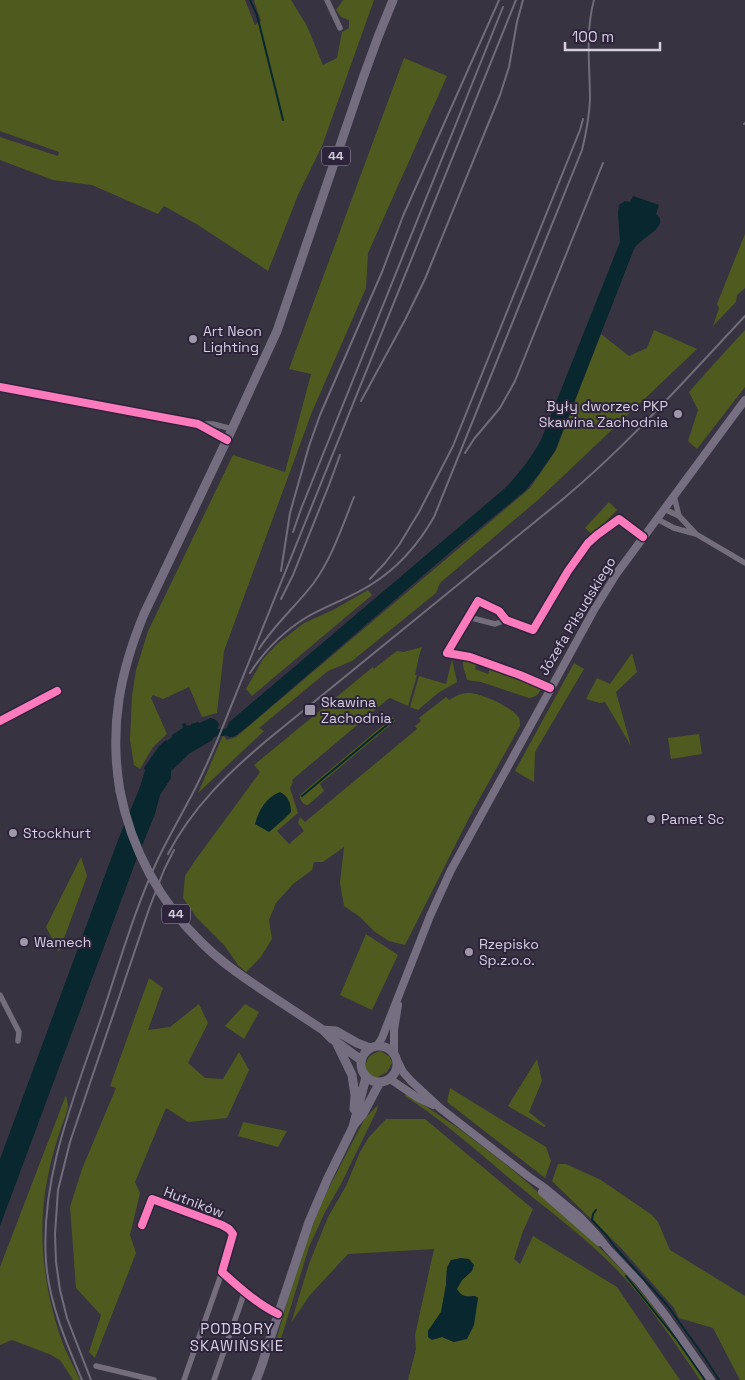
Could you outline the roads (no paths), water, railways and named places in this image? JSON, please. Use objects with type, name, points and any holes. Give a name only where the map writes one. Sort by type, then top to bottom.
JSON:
[{"type":"main road","name":"44","points":[[256,1380],[262,1356],[265,1354],[309,1222],[353,1127],[366,1077],[362,1071],[362,1060],[330,1038],[324,1030],[236,972],[203,944],[183,922],[157,887],[141,857],[129,826],[120,791],[116,753],[116,730],[120,692],[128,654],[144,614],[277,330],[363,78],[393,0]]},
{"type":"main road","name":"Józefa Piłsudskiego","points":[[374,1047],[382,1038],[446,880],[602,595],[745,400]]},
{"type":"main road","name":"Józefa Piłsudskiego","points":[[394,1052],[394,1030],[399,998]]},
{"type":"main road","name":"44","points":[[324,1030],[336,1031],[357,1043],[388,1048],[394,1052]]},
{"type":"main road","name":"44","points":[[336,1042],[350,1068],[354,1081],[353,1127]]},
{"type":"main road","points":[[362,1060],[365,1053],[374,1047]]},
{"type":"main road","points":[[394,1052],[403,1072],[440,1108],[579,1216],[640,1283],[711,1380]]},
{"type":"main road","points":[[366,1077],[380,1082],[390,1079],[397,1070],[398,1062]]},
{"type":"main road","points":[[390,1079],[418,1098],[440,1108]]},
{"type":"main road","name":"44","points":[[353,1127],[364,1114],[380,1082]]},
{"type":"street","points":[[327,0],[340,28]]},
{"type":"street","points":[[0,386],[232,429]]},
{"type":"street","points":[[198,424],[227,440]]},
{"type":"street","points":[[674,496],[679,516]]},
{"type":"street","points":[[664,509],[679,516],[696,534]]},
{"type":"street","points":[[550,688],[470,657],[447,652],[478,601],[499,611],[506,620],[533,630],[568,571],[588,543],[619,519],[643,537]]},
{"type":"street","points":[[656,519],[674,528],[696,534],[745,563]]},
{"type":"street","points":[[468,617],[494,624],[506,620]]},
{"type":"street","points":[[0,721],[57,691]]},
{"type":"street","points":[[0,995],[19,1032],[18,1041]]},
{"type":"street","name":"Hutników","points":[[142,1225],[152,1199],[222,1225],[233,1234],[222,1272],[184,1380]]},
{"type":"street","points":[[222,1272],[244,1291],[278,1314]]},
{"type":"street","points":[[214,1380],[244,1291]]},
{"type":"street","points":[[96,1366],[154,1380]]},
{"type":"waterway","points":[[250,0],[257,15],[283,120]]},
{"type":"waterway","points":[[302,796],[393,720]]},
{"type":"waterway","points":[[207,734],[234,731]]},
{"type":"waterway","points":[[596,1210],[592,1220],[667,1305],[719,1380]]},
{"type":"waterway","points":[[626,1276],[677,1340],[705,1380]]},
{"type":"railway","points":[[281,571],[290,513],[320,415],[382,272],[403,216],[499,0]]},
{"type":"railway","points":[[82,1380],[54,1307],[46,1261],[49,1197],[62,1135],[142,896],[158,859],[196,787],[217,741],[516,0]]},
{"type":"railway","points":[[361,401],[425,279],[500,95],[509,67],[523,0]]},
{"type":"railway","points":[[250,673],[262,657],[290,628],[307,617],[364,589],[391,570],[414,546],[434,517],[582,150],[590,106],[589,37],[594,0]]},
{"type":"railway","points":[[293,532],[503,7]]},
{"type":"railway","points":[[370,579],[399,545],[419,512],[453,446],[583,119]]},
{"type":"railway","points":[[465,453],[500,408],[515,381],[603,163]]},
{"type":"railway","points":[[168,854],[199,807],[224,779],[266,741],[587,478],[657,410],[745,316]]},
{"type":"railway","points":[[281,599],[293,575],[340,455]]},
{"type":"railway","points":[[259,649],[320,574],[336,542],[354,497]]},
{"type":"railway","points":[[91,1380],[67,1318],[60,1290],[55,1234],[58,1190],[70,1142],[149,909],[174,850]]},
{"type":"place","name":"Art Neon Lighting","points":[[193,339]]},
{"type":"place","name":"Były dworzec PKP Skawina Zachodnia","points":[[678,414]]},
{"type":"place","name":"Skawina Zachodnia","points":[[310,710]]},
{"type":"place","name":"Pamet Sc","points":[[651,819]]},
{"type":"place","name":"Stockhurt","points":[[13,833]]},
{"type":"place","name":"Wamech","points":[[24,942]]},
{"type":"place","name":"Rzepisko Sp.z.o.o.","points":[[469,952]]},
{"type":"district","name":"PODBORY SKAWIŃSKIE","points":[[237,1338]]}]
